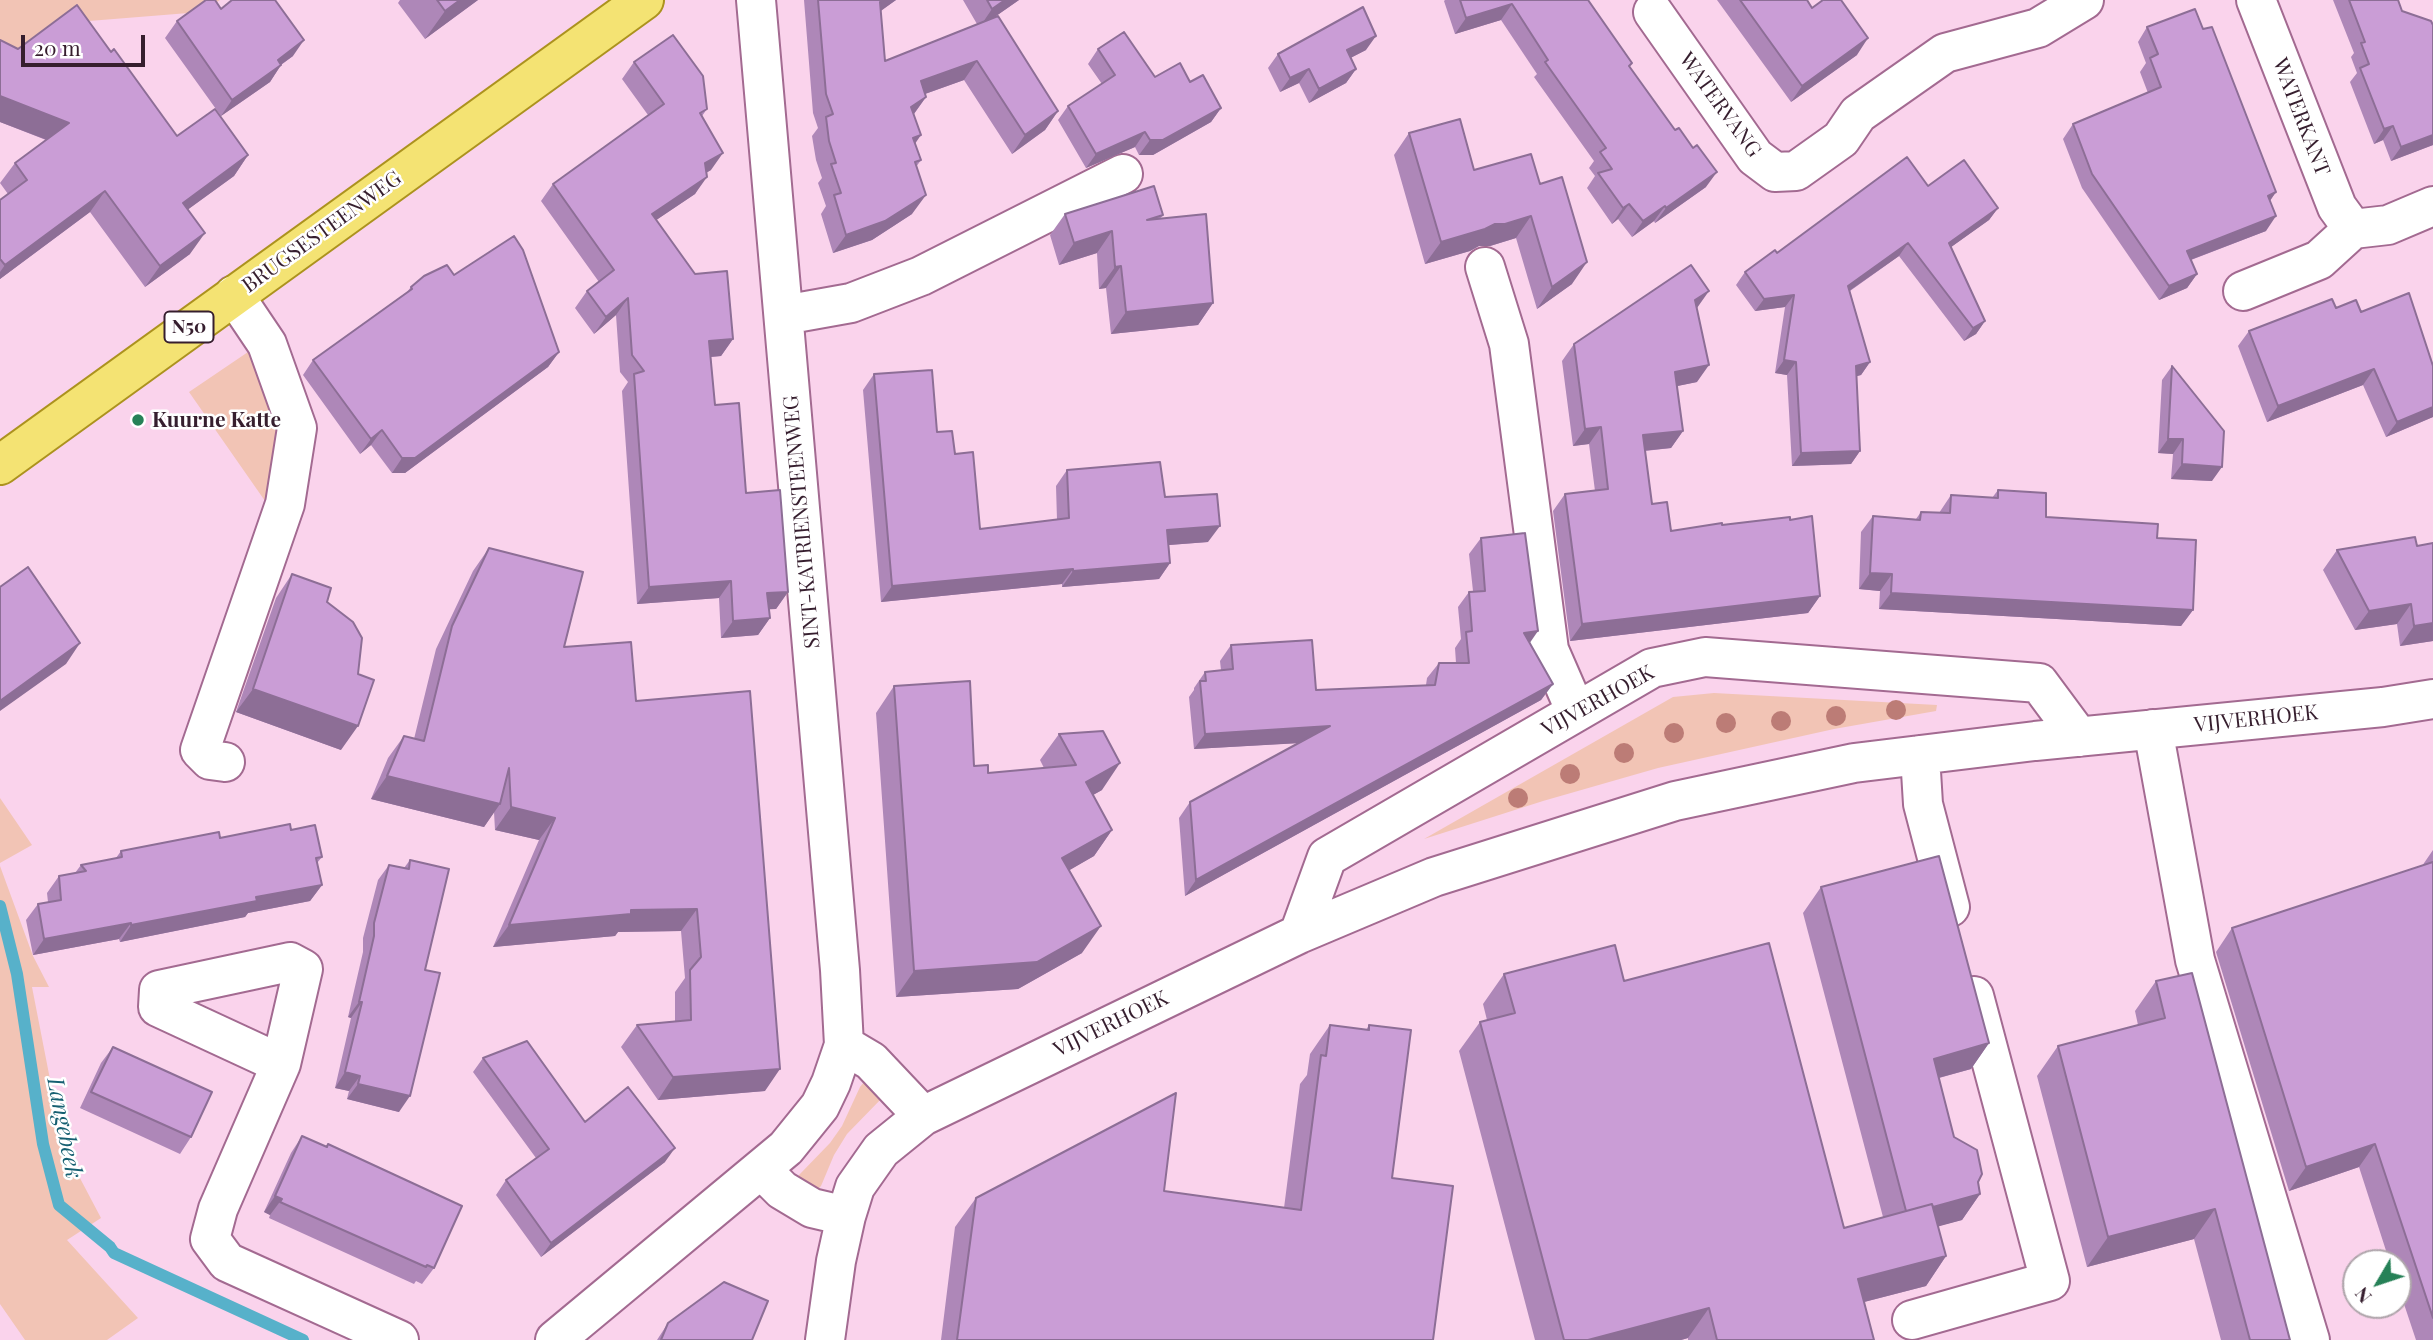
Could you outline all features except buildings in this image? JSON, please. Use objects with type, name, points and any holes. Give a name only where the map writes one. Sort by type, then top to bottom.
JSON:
[{"type":"main road","name":"BRUGSESTEENWEG","points":[[0,465],[644,0]]},
{"type":"street","name":"SINT-KATRIENSTEENWEG","points":[[555,1340],[786,1148],[820,1106],[844,1045],[840,970],[757,0]]},
{"type":"street","name":"WATERVANG","points":[[1653,12],[1755,157],[1774,172],[1796,171],[1841,139],[1858,114],[1945,53],[2038,28],[2084,0]]},
{"type":"street","name":"WATERKANT","points":[[2256,0],[2337,208],[2353,229]]},
{"type":"street","points":[[784,314],[851,303],[921,276],[1123,174]]},
{"type":"street","points":[[2243,291],[2319,260],[2353,229],[2388,225],[2433,206]]},
{"type":"street","points":[[1485,267],[1509,344],[1549,650],[1576,712]]},
{"type":"street","points":[[225,762],[210,760],[201,750],[285,504],[297,428],[267,344],[234,295]]},
{"type":"street","name":"VIJVERHOEK","points":[[1299,934],[1327,857],[1652,668],[1705,657],[2039,682],[2079,737]]},
{"type":"street","name":"VIJVERHOEK","points":[[923,1116],[1299,934],[1434,877],[1675,801],[1854,764],[1920,755],[2433,699]]},
{"type":"street","points":[[2153,729],[2195,960],[2310,1340]]},
{"type":"street","points":[[1912,1320],[2050,1281],[1923,804],[1920,755]]},
{"type":"street","points":[[825,1340],[836,1261],[855,1187],[881,1150],[923,1116],[871,1061],[844,1045]]},
{"type":"street","points":[[281,1064],[218,1209],[210,1239],[227,1262],[399,1340]]},
{"type":"street","points":[[762,1170],[782,1190],[812,1208],[846,1216]]},
{"type":"shaded area","points":[[0,0],[220,0],[201,12],[64,23],[0,67]]},
{"type":"shaded area","points":[[248,352],[276,394],[285,421],[272,511],[189,392]]},
{"type":"shaded area","points":[[1714,693],[1937,705],[1936,711],[1834,729],[1658,768],[1424,839],[1673,697]]},
{"type":"shaded area","points":[[0,798],[32,845],[0,863]]},
{"type":"shaded area","points":[[0,866],[33,956],[49,987],[32,987],[63,1146],[101,1218],[67,1240],[138,1318],[107,1340],[25,1340],[0,1304]]},
{"type":"shaded area","points":[[864,1082],[882,1098],[847,1134],[834,1155],[821,1186],[815,1192],[798,1178],[799,1175],[830,1143],[842,1126]]},
{"type":"waterway","name":"Langebeek","points":[[0,906],[17,974],[43,1144],[59,1205],[114,1253],[303,1340]]},
{"type":"place","name":"Kuurne Katte","points":[[138,420]]}]
